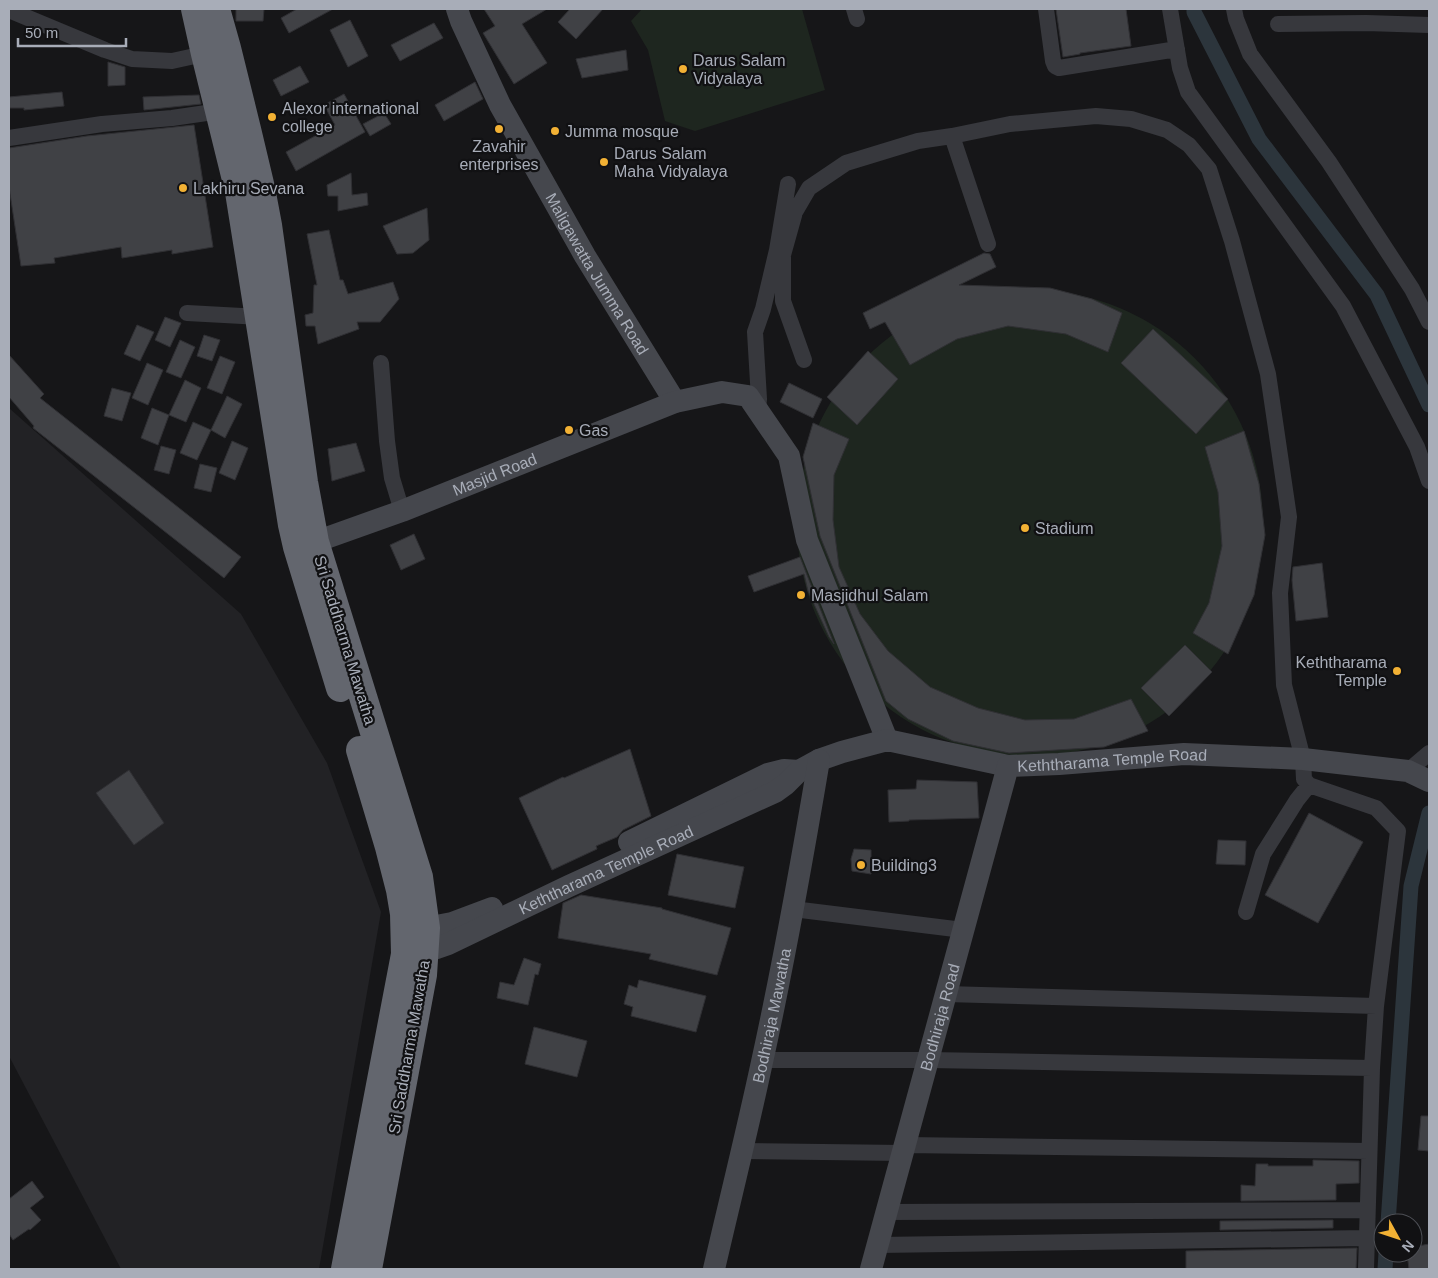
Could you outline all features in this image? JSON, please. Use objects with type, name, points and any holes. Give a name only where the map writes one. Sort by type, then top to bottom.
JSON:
[{"type":"highway","name":"Sri Saddharma Mawatha","points":[[195,9],[216,51],[261,188],[268,225],[304,482],[315,542],[420,876],[416,941],[345,1269]]},
{"type":"highway","name":"Sri Saddharma Mawatha","points":[[216,9],[216,51],[220,111],[239,192],[287,498],[297,548],[389,847],[416,941],[423,975],[368,1269]]},
{"type":"street","name":"Maligawatta Jumma Road","points":[[457,9],[500,104],[585,256],[675,402]]},
{"type":"street","points":[[1046,9],[1053,61],[1055,66],[1059,68],[1177,48]]},
{"type":"street","points":[[1170,9],[1180,68],[1188,92],[1343,306],[1417,447],[1429,481]]},
{"type":"street","points":[[1234,9],[1250,54],[1329,162],[1412,290],[1429,322]]},
{"type":"street","points":[[9,10],[105,50],[132,59],[172,61],[216,51]]},
{"type":"street","points":[[1278,24],[1366,23],[1429,25]]},
{"type":"street","points":[[9,138],[102,124],[172,118],[220,111]]},
{"type":"street","points":[[804,360],[783,300],[783,255],[795,212],[809,188],[846,162],[918,141],[1020,124],[1096,116],[1131,118],[1166,130],[1189,144],[1208,169],[1232,241],[1268,374],[1289,517],[1280,593],[1284,685],[1303,759],[1304,779],[1309,785],[1376,808],[1398,831],[1376,1006],[1372,1068],[1366,1269]]},
{"type":"street","points":[[952,136],[988,244]]},
{"type":"street","points":[[758,410],[755,332],[764,309],[777,250],[788,184]]},
{"type":"street","points":[[187,314],[259,317]]},
{"type":"street","points":[[381,363],[387,441],[391,469],[402,511]]},
{"type":"street","name":"Masjid Road","points":[[315,542],[402,511],[675,402],[722,392],[748,396],[789,456],[807,540],[887,740]]},
{"type":"street","name":"Keththarama Temple Road","points":[[416,941],[452,923],[566,880],[699,817],[775,792],[799,771],[819,760],[887,740],[1008,766],[1184,754],[1303,759],[1420,777]]},
{"type":"street","points":[[1420,777],[1429,754]]},
{"type":"street","name":"Bodhiraja Mawatha","points":[[714,1269],[763,1060],[793,909],[819,760]]},
{"type":"street","name":"Bodhiraja Road","points":[[871,1269],[1008,766]]},
{"type":"street","points":[[1246,912],[1264,854],[1297,800],[1309,785]]},
{"type":"street","points":[[793,909],[963,930]]},
{"type":"street","points":[[946,994],[1376,1006]]},
{"type":"street","points":[[763,1060],[928,1060],[1372,1068]]},
{"type":"street","points":[[743,1151],[904,1149],[1369,1151]]},
{"type":"street","points":[[887,1212],[1367,1210]]},
{"type":"street","points":[[878,1245],[1366,1238]]},
{"type":"shaded area","points":[[642,9],[802,9],[825,90],[695,131],[665,121],[648,50],[631,21]]},
{"type":"shaded area","points":[[1030,290],[1076,294],[1119,307],[1160,329],[1195,358],[1224,393],[1246,434],[1259,477],[1263,523],[1259,569],[1246,612],[1224,653],[1195,688],[1160,717],[1119,739],[1076,752],[1030,756],[984,752],[941,739],[900,717],[865,688],[836,653],[814,612],[801,569],[797,523],[801,477],[814,434],[836,393],[865,358],[900,329],[941,307],[984,294]]},
{"type":"shaded area","points":[[9,408],[241,614],[327,763],[381,912],[319,1269],[121,1269],[9,1056]]},
{"type":"building","points":[[236,9],[264,9],[263,21],[236,21]]},
{"type":"building","points":[[297,9],[333,9],[289,33],[281,18]]},
{"type":"building","points":[[484,9],[547,9],[522,24],[547,63],[514,84],[483,33],[495,26]]},
{"type":"building","points":[[570,9],[603,9],[576,39],[558,22]]},
{"type":"building","points":[[1056,9],[1126,9],[1131,46],[1063,57]]},
{"type":"building","points":[[350,20],[368,56],[348,67],[330,30]]},
{"type":"building","points":[[434,23],[443,38],[400,61],[391,45]]},
{"type":"building","points":[[626,50],[628,70],[582,78],[576,59]]},
{"type":"building","points":[[108,62],[125,67],[125,85],[108,86]]},
{"type":"building","points":[[300,66],[309,82],[281,96],[273,80]]},
{"type":"building","points":[[475,82],[483,99],[444,121],[435,105]]},
{"type":"building","points":[[62,92],[64,106],[24,110],[24,108],[9,108],[9,97]]},
{"type":"building","points":[[344,94],[365,132],[296,171],[286,152],[335,125],[324,105]]},
{"type":"building","points":[[199,95],[201,104],[144,110],[143,97]]},
{"type":"building","points":[[384,113],[391,124],[370,136],[363,124]]},
{"type":"building","points":[[194,125],[213,247],[172,254],[172,250],[122,258],[121,247],[54,258],[55,263],[21,266],[9,187],[9,148],[87,136]]},
{"type":"building","points":[[351,173],[352,195],[367,193],[368,205],[338,211],[338,196],[328,196],[327,185]]},
{"type":"building","points":[[427,208],[429,240],[413,253],[397,254],[383,226]]},
{"type":"building","points":[[329,230],[340,280],[343,280],[348,294],[393,282],[399,299],[380,322],[357,322],[359,329],[318,344],[315,326],[306,326],[305,315],[313,313],[314,285],[317,285],[307,234]]},
{"type":"building","points":[[984,253],[990,254],[996,267],[959,285],[1050,288],[1092,299],[1122,313],[1108,352],[1066,334],[1008,326],[957,339],[910,365],[885,322],[870,329],[863,313]]},
{"type":"building","points":[[165,317],[181,323],[170,347],[155,340]]},
{"type":"building","points":[[137,325],[154,332],[140,361],[124,354]]},
{"type":"building","points":[[1153,329],[1228,399],[1196,434],[1121,363]]},
{"type":"building","points":[[204,335],[220,340],[212,361],[197,356]]},
{"type":"building","points":[[180,340],[195,347],[181,378],[166,372]]},
{"type":"building","points":[[868,351],[898,379],[857,425],[827,397]]},
{"type":"building","points":[[9,355],[44,394],[40,398],[241,557],[224,578],[33,428],[34,426],[9,397]]},
{"type":"building","points":[[220,356],[235,362],[222,394],[207,388]]},
{"type":"building","points":[[147,363],[163,370],[148,405],[132,398]]},
{"type":"building","points":[[185,380],[201,388],[186,422],[169,415]]},
{"type":"building","points":[[789,383],[822,399],[813,418],[780,402]]},
{"type":"building","points":[[112,388],[131,393],[122,421],[104,416]]},
{"type":"building","points":[[227,396],[242,404],[225,438],[211,430]]},
{"type":"building","points":[[152,408],[169,415],[158,445],[141,438]]},
{"type":"building","points":[[193,422],[211,430],[197,460],[180,453]]},
{"type":"building","points":[[813,423],[849,439],[834,475],[833,520],[839,567],[860,614],[888,651],[930,687],[978,708],[1025,720],[1074,719],[1131,699],[1148,731],[1104,747],[1009,753],[953,741],[908,719],[886,701],[820,536],[803,457]]},
{"type":"building","points":[[1244,431],[1259,484],[1265,535],[1254,595],[1228,654],[1193,633],[1209,603],[1222,546],[1218,492],[1205,447]]},
{"type":"building","points":[[232,441],[248,448],[235,480],[219,473]]},
{"type":"building","points":[[356,443],[365,471],[332,481],[328,449]]},
{"type":"building","points":[[161,446],[176,450],[169,474],[154,470]]},
{"type":"building","points":[[200,464],[217,468],[211,492],[194,488]]},
{"type":"building","points":[[414,534],[425,559],[401,570],[390,545]]},
{"type":"building","points":[[800,557],[834,644],[808,591],[804,574],[754,592],[748,576]]},
{"type":"building","points":[[1322,563],[1328,617],[1296,621],[1292,580],[1293,567]]},
{"type":"building","points":[[1185,645],[1212,672],[1169,716],[1141,688]]},
{"type":"building","points":[[630,749],[651,816],[623,830],[617,837],[596,846],[597,849],[552,870],[519,798]]},
{"type":"building","points":[[129,770],[164,823],[134,845],[96,793]]},
{"type":"building","points":[[917,780],[977,782],[979,818],[889,822],[888,790],[916,789]]},
{"type":"building","points":[[1309,813],[1363,842],[1318,923],[1265,895]]},
{"type":"building","points":[[1218,840],[1246,841],[1245,865],[1216,864]]},
{"type":"building","name":"Building3","points":[[854,849],[871,850],[871,874],[852,871],[851,859]]},
{"type":"building","points":[[677,854],[744,867],[735,908],[668,895]]},
{"type":"building","points":[[581,895],[662,908],[731,928],[717,975],[649,959],[651,954],[558,938],[563,903]]},
{"type":"building","points":[[524,958],[541,964],[538,975],[535,974],[528,1005],[497,998],[500,982],[514,985]]},
{"type":"building","points":[[639,980],[706,996],[696,1032],[631,1016],[633,1007],[624,1004],[629,985],[637,988]]},
{"type":"building","points":[[534,1027],[587,1041],[577,1077],[525,1064]]},
{"type":"building","points":[[1421,1116],[1429,1116],[1429,1151],[1418,1150]]},
{"type":"building","points":[[1313,1160],[1359,1161],[1359,1183],[1336,1184],[1336,1200],[1241,1201],[1241,1185],[1255,1186],[1256,1164],[1268,1164],[1268,1166],[1313,1166]]},
{"type":"building","points":[[32,1181],[44,1197],[30,1208],[41,1220],[30,1230],[13,1240],[9,1234],[9,1199]]},
{"type":"building","points":[[1333,1220],[1333,1228],[1220,1230],[1220,1221]]},
{"type":"building","points":[[1429,1244],[1429,1269],[1409,1269],[1408,1263],[1423,1263],[1423,1245]]},
{"type":"building","points":[[1357,1248],[1356,1269],[1186,1269],[1186,1251]]},
{"type":"waterway","points":[[1194,9],[1259,139],[1377,295],[1429,405]]},
{"type":"waterway","points":[[1389,1213],[1411,886],[1429,813]]},
{"type":"waterway","points":[[1385,1263],[1385,1269]]},
{"type":"place","name":"Darus Salam Vidyalaya","points":[[683,69]]},
{"type":"place","name":"Alexor international college","points":[[272,117]]},
{"type":"place","name":"Zavahir enterprises","points":[[499,129]]},
{"type":"place","name":"Jumma mosque","points":[[555,131]]},
{"type":"place","name":"Darus Salam Maha Vidyalaya","points":[[604,162]]},
{"type":"place","name":"Lakhiru Sevana","points":[[183,188]]},
{"type":"place","name":"Gas","points":[[569,430]]},
{"type":"place","name":"Stadium","points":[[1025,528]]},
{"type":"place","name":"Masjidhul Salam","points":[[801,595]]},
{"type":"place","name":"Keththarama Temple","points":[[1397,671]]},
{"type":"place","name":"Building3","points":[[861,865]]}]
